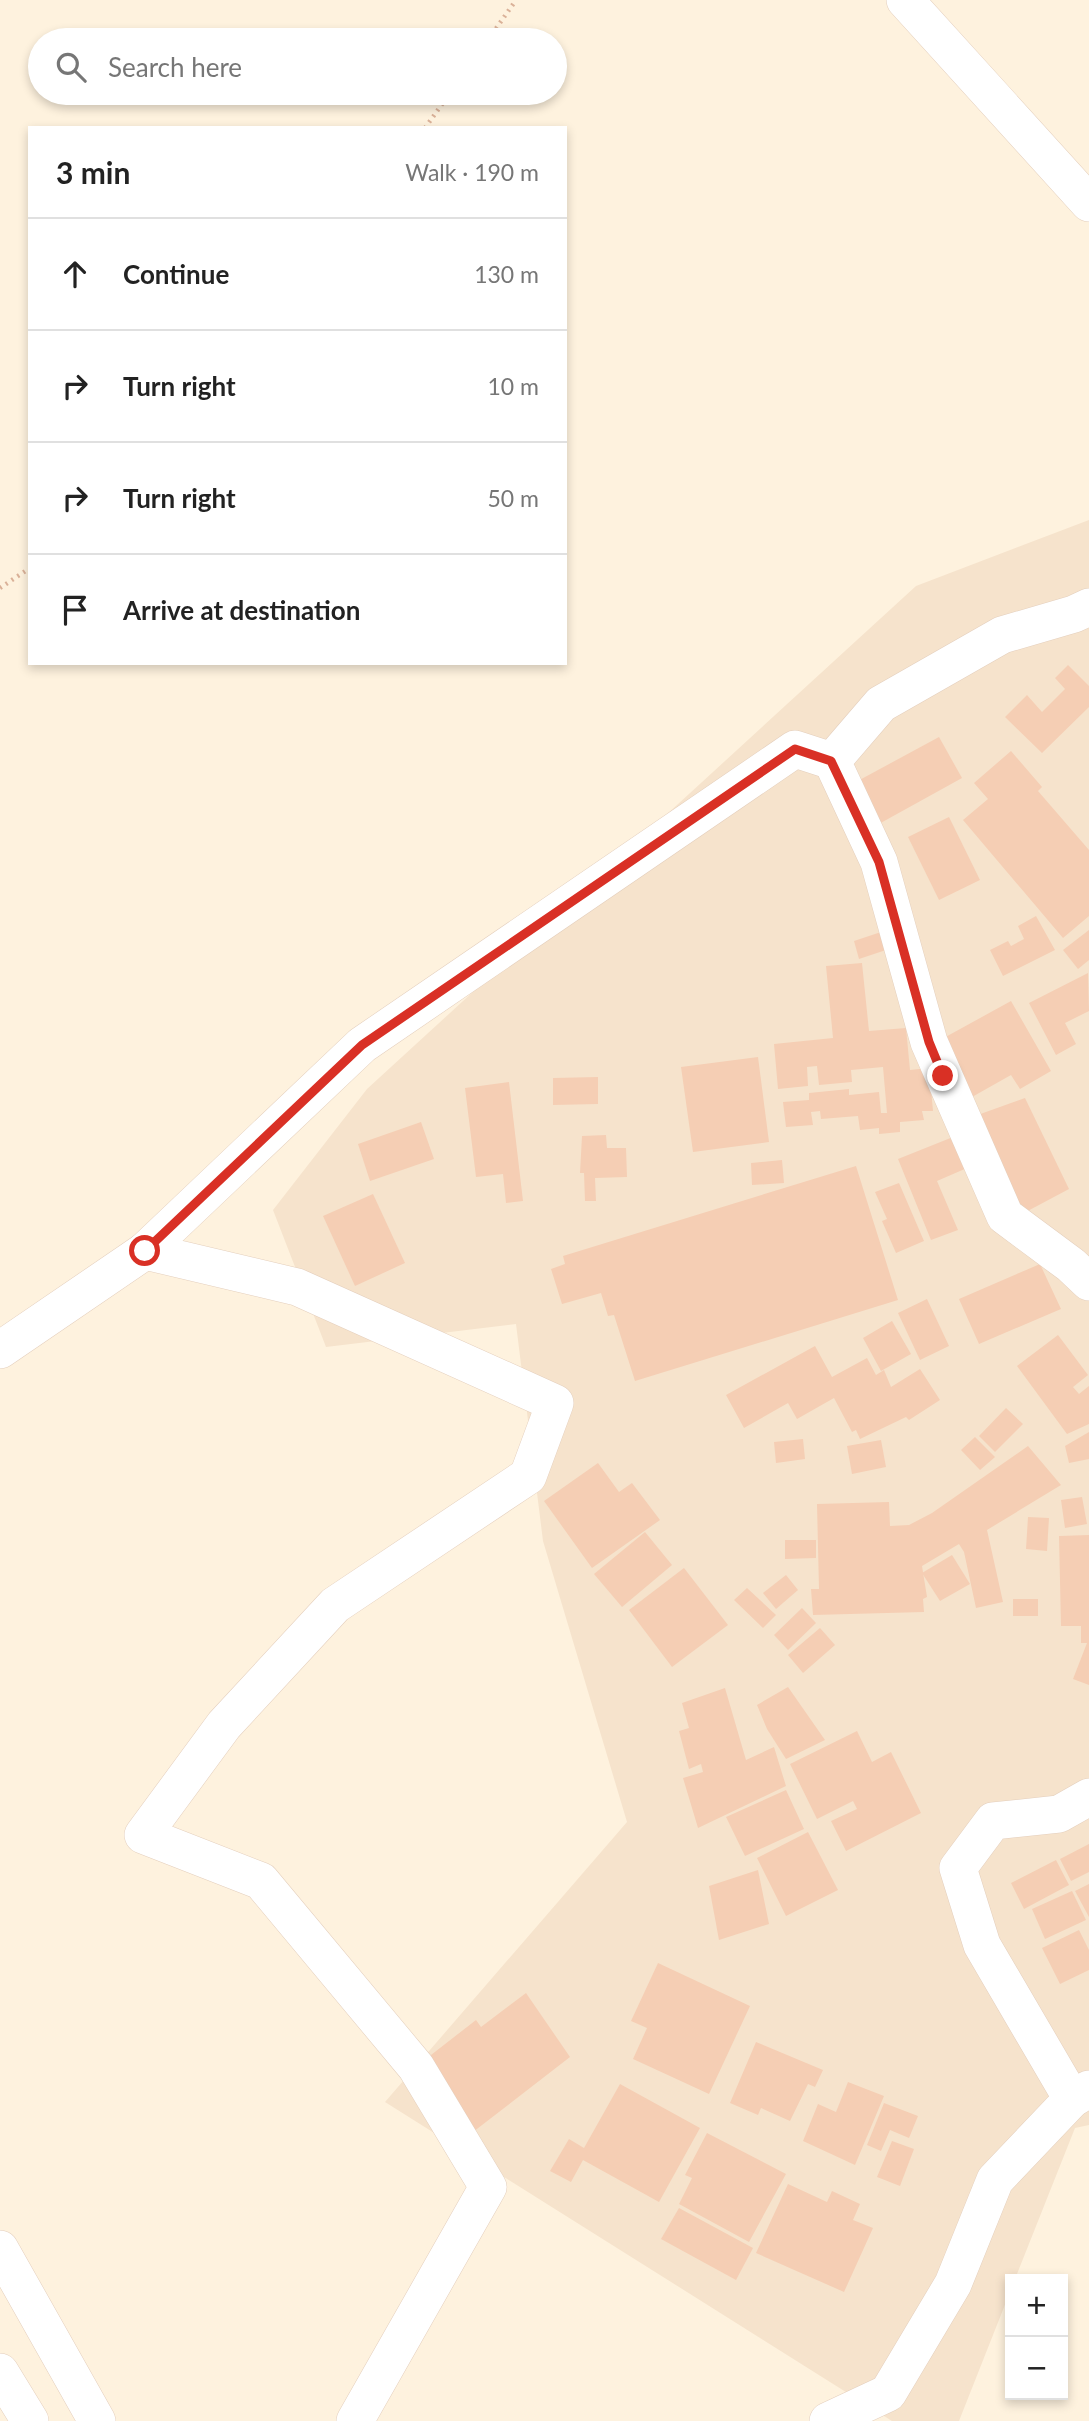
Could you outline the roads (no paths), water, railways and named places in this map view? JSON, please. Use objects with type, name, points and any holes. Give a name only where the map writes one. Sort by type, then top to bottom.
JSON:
[{"type":"street","points":[[905,0],[1089,203]]},
{"type":"street","points":[[831,761],[881,704],[1002,635],[1089,607]]},
{"type":"street","points":[[0,1350],[145,1251],[362,1045],[795,749],[831,761],[879,862],[929,1042],[1005,1216],[1071,1265],[1089,1282]]},
{"type":"street","points":[[145,1251],[297,1287],[555,1404],[528,1476],[335,1605],[224,1725],[143,1835],[261,1881],[416,2067],[488,2187],[355,2421]]},
{"type":"street","points":[[828,2421],[888,2393],[954,2284],[995,2180],[1081,2094],[982,1945],[958,1868],[993,1821],[1059,1814],[1089,1797]]},
{"type":"street","points":[[0,2249],[97,2421]]},
{"type":"street","points":[[0,2372],[21,2416]]}]
